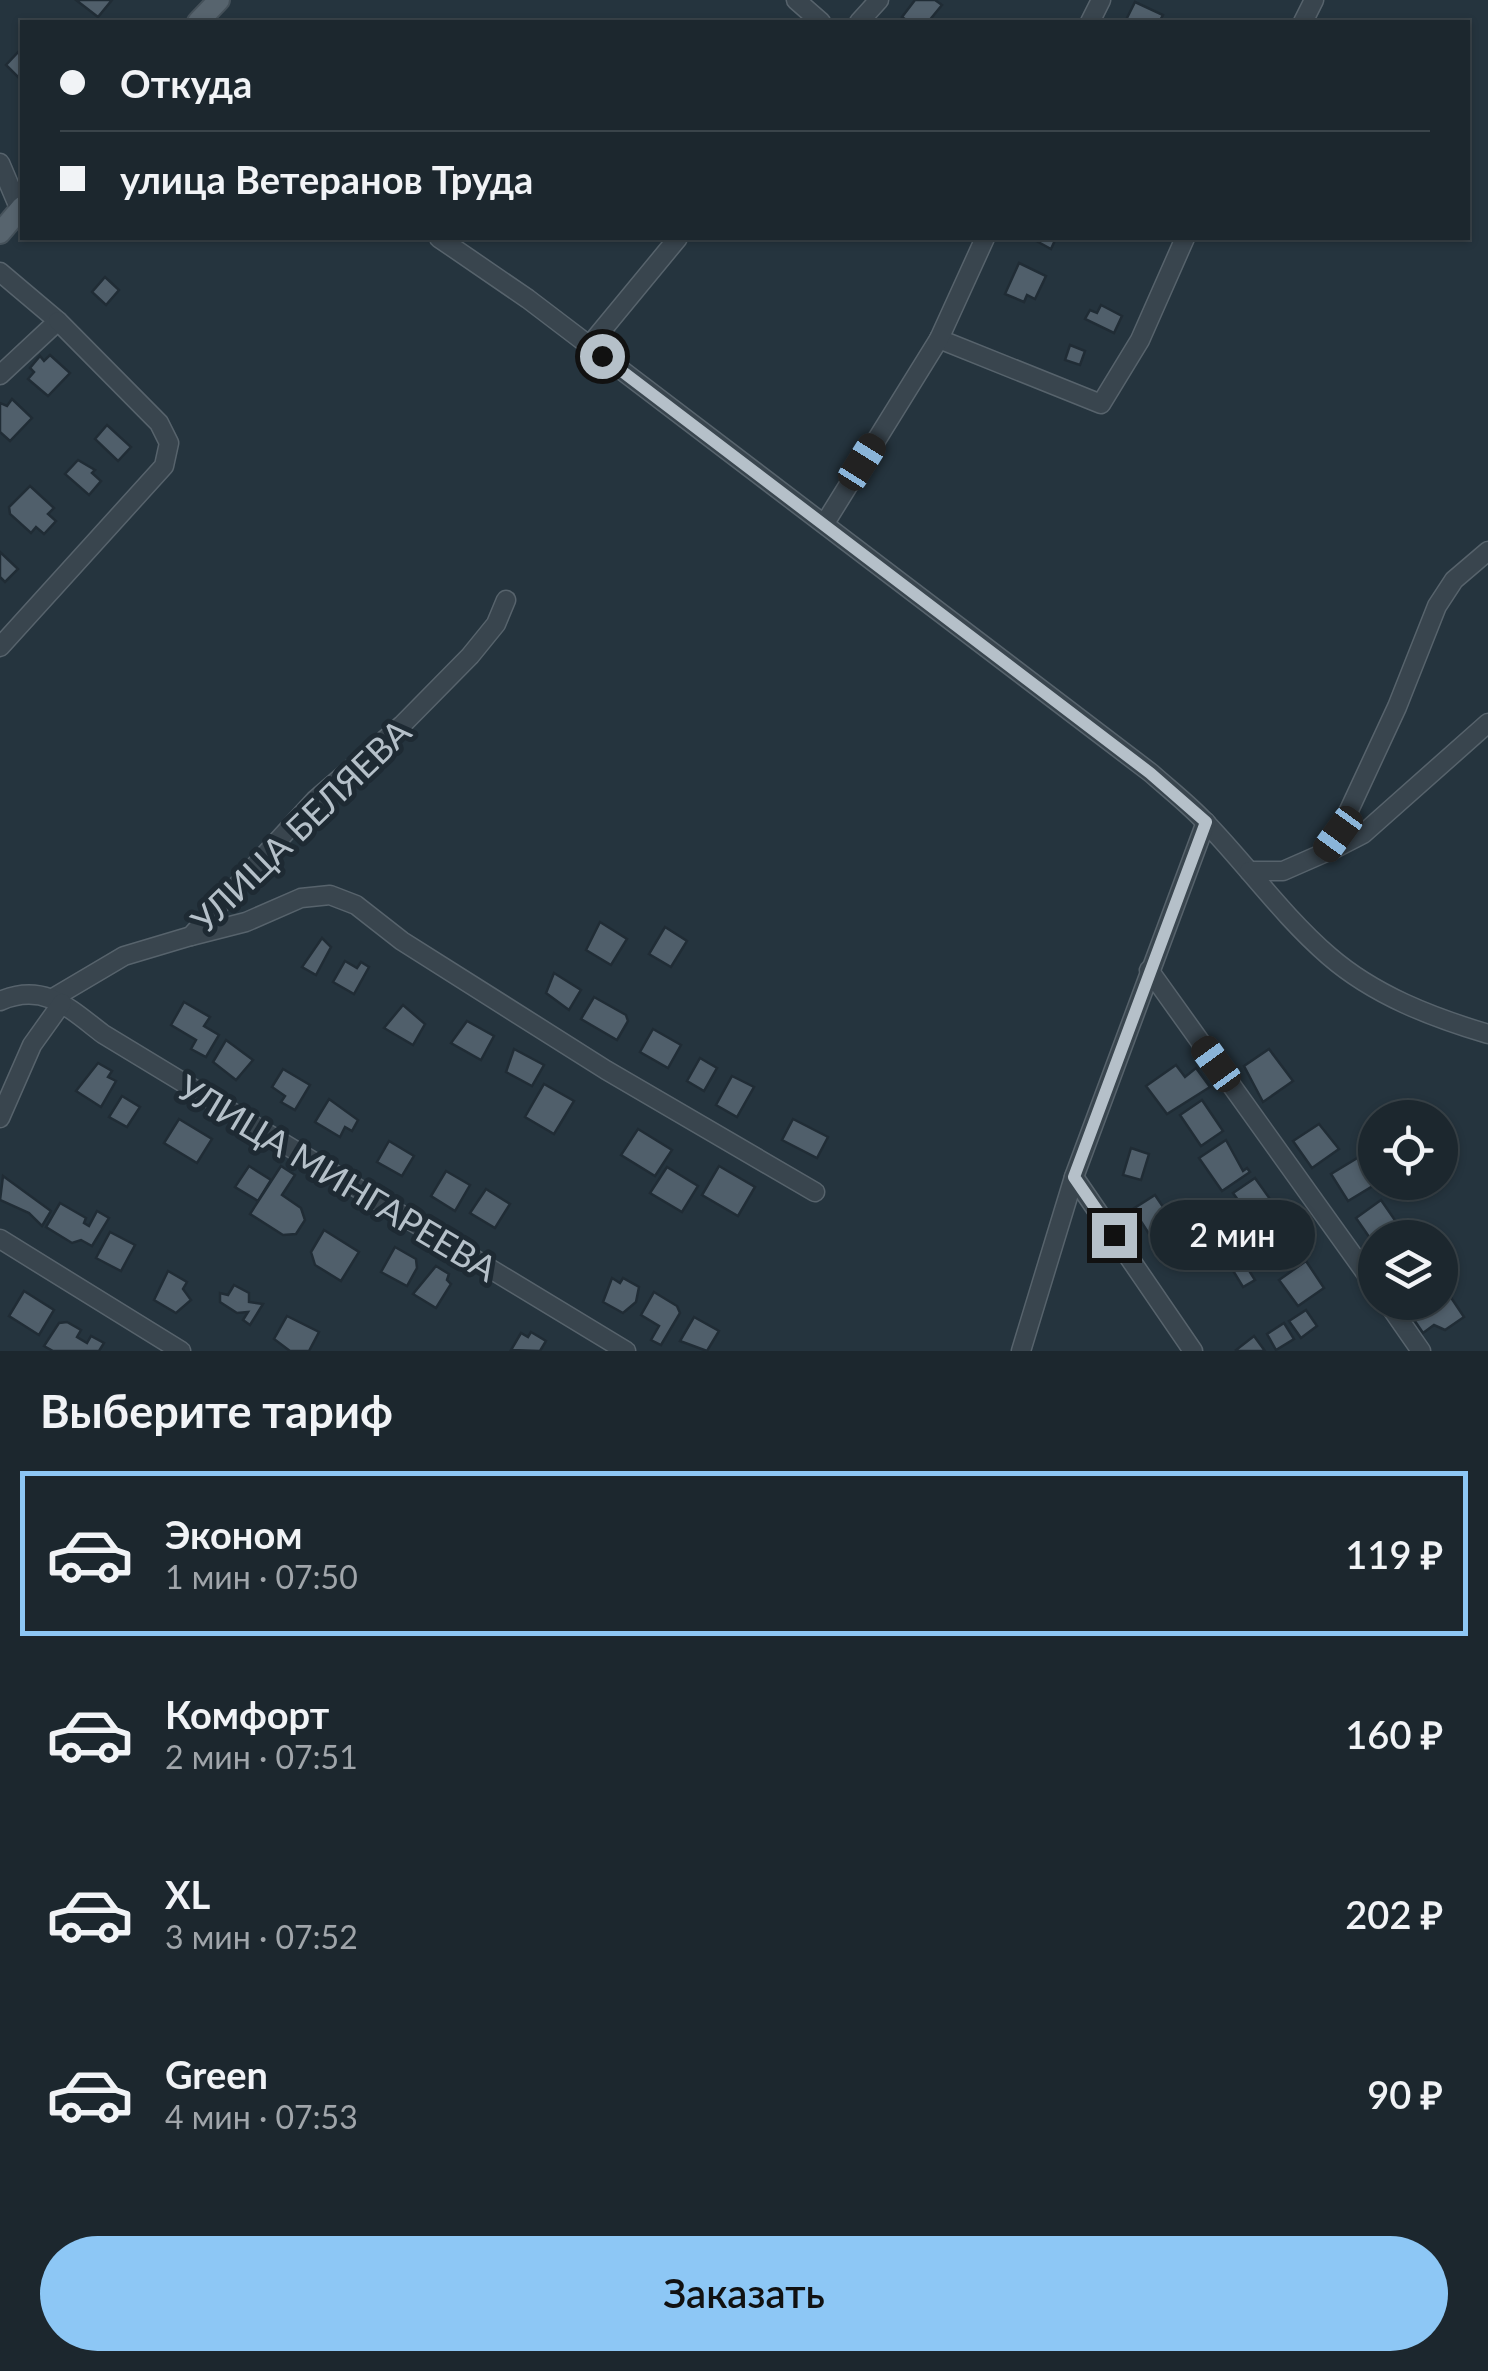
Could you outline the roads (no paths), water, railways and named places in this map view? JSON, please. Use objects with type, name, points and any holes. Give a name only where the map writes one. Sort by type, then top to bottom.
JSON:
[{"type":"main road","points":[[200,20],[219,0]]},
{"type":"main road","points":[[0,233],[20,210]]},
{"type":"street","points":[[796,0],[819,20]]},
{"type":"street","points":[[862,20],[879,0]]},
{"type":"street","points":[[0,162],[20,207]]},
{"type":"street","points":[[441,240],[589,346],[1150,773],[1206,822],[1264,892],[1330,957],[1371,986],[1418,1010],[1488,1034]]},
{"type":"street","points":[[589,346],[676,240]]},
{"type":"street","points":[[824,524],[939,338],[984,240]]},
{"type":"street","points":[[939,338],[1100,404],[1140,340],[1183,240]]},
{"type":"street","points":[[0,272],[58,321],[159,423],[168,444],[164,466],[0,647]]},
{"type":"street","points":[[0,375],[58,321]]},
{"type":"street","points":[[1324,853],[1338,834],[1397,707],[1436,606],[1454,580],[1488,551]]},
{"type":"street","name":"УЛИЦА БЕЛЯЕВА","points":[[0,1118],[32,1046],[58,1000],[124,956],[191,936],[315,800],[402,725],[470,656],[496,624],[506,600]]},
{"type":"street","points":[[1249,871],[1283,871],[1364,834],[1488,723]]},
{"type":"street","points":[[1021,1351],[1074,1177],[1206,822]]},
{"type":"street","points":[[191,936],[246,922],[300,898],[330,895],[356,905],[503,1006],[815,1192]]},
{"type":"street","points":[[1148,970],[1358,1262]]},
{"type":"street","points":[[0,1002],[20,992],[58,1000]]},
{"type":"street","name":"УЛИЦА МИНГАРЕЕВА","points":[[58,1000],[103,1034],[626,1351]]},
{"type":"street","points":[[1074,1177],[1193,1351]]},
{"type":"street","points":[[0,1239],[181,1351]]},
{"type":"street","points":[[1399,1320],[1421,1351]]}]
